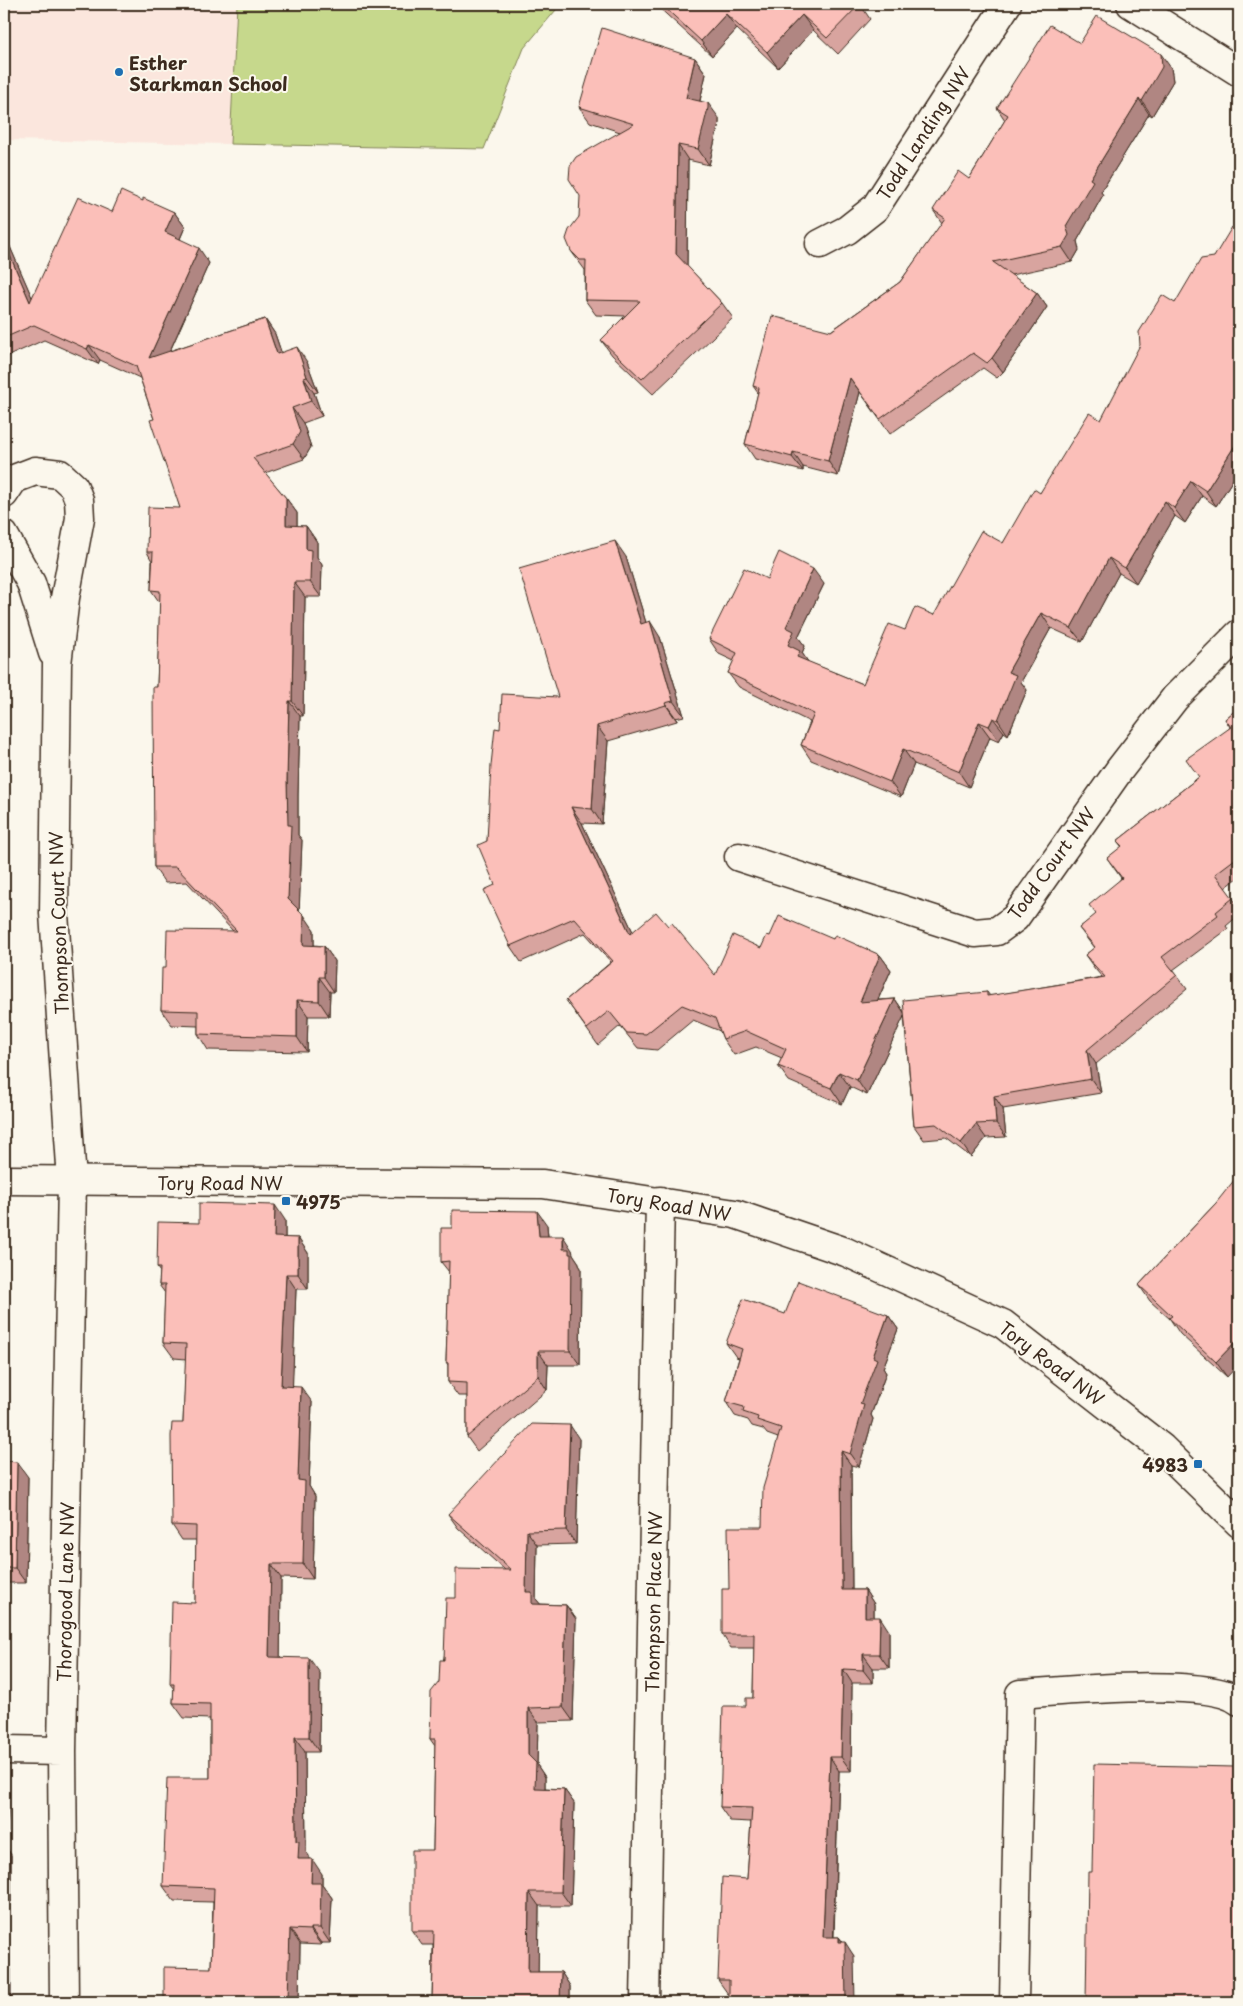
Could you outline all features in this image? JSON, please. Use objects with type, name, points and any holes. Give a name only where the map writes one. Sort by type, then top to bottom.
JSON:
[{"type":"street","name":"Todd Landing NW","points":[[820,244],[847,230],[875,208],[1007,4]]},
{"type":"street","points":[[1131,4],[1239,72]]},
{"type":"street","name":"Thompson Court NW","points":[[4,494],[14,479],[35,471],[60,474],[74,487],[79,500],[80,518],[65,598],[57,664],[54,913],[72,1181]]},
{"type":"street","name":"Thompson Court NW","points":[[4,535],[31,583],[57,664]]},
{"type":"street","name":"Todd Court NW","points":[[739,857],[975,933],[997,931],[1015,918],[1120,769],[1175,698],[1239,634]]},
{"type":"street","name":"Tory Road NW","points":[[4,1180],[543,1184],[735,1214],[846,1252],[1003,1324],[1162,1448],[1239,1523]]},
{"type":"street","name":"Thorogood Lane NW","points":[[64,2002],[62,1751],[72,1181]]},
{"type":"street","name":"Thompson Place NW","points":[[645,2002],[660,1202]]},
{"type":"street","points":[[1014,2002],[1020,1694],[1098,1689],[1194,1688],[1234,1697],[1239,1701]]},
{"type":"street","points":[[4,1750],[62,1751]]},
{"type":"shaded area","name":"Esther Starkman School","points":[[4,4],[237,4],[230,144],[4,140]]},
{"type":"green space","points":[[237,4],[561,4],[524,48],[484,149],[230,144]]},
{"type":"building","points":[[661,4],[860,4],[827,38],[802,15],[767,52],[726,14],[701,41]]},
{"type":"building","points":[[1097,16],[1161,54],[1162,67],[1142,101],[1139,99],[1090,179],[1093,181],[1066,226],[1069,235],[1062,247],[993,262],[1037,293],[992,358],[987,363],[973,353],[880,419],[850,378],[828,461],[793,452],[792,457],[745,444],[759,388],[753,386],[772,316],[831,331],[900,282],[945,218],[933,210],[958,171],[969,179],[1008,115],[997,108],[1050,25],[1080,43]]},
{"type":"building","points":[[602,28],[695,58],[686,98],[708,103],[698,149],[678,145],[676,254],[722,303],[642,379],[601,340],[640,301],[585,300],[586,260],[580,260],[571,251],[566,239],[569,230],[579,217],[580,196],[569,179],[570,166],[576,157],[634,124],[579,107]]},
{"type":"building","points":[[121,191],[143,201],[143,198],[174,212],[165,232],[199,248],[149,358],[265,319],[277,354],[297,347],[307,377],[304,378],[311,401],[292,408],[300,432],[293,444],[253,458],[286,498],[286,525],[306,526],[306,549],[311,550],[310,582],[294,582],[292,701],[289,701],[287,780],[288,825],[291,825],[288,899],[304,915],[303,945],[324,946],[324,977],[319,977],[319,1001],[297,1000],[297,1037],[198,1034],[198,1011],[161,1010],[162,968],[166,968],[167,930],[237,931],[176,867],[154,867],[153,687],[157,687],[160,591],[151,590],[153,552],[147,552],[148,507],[180,508],[150,420],[154,419],[136,366],[89,345],[87,349],[34,325],[4,338],[4,242],[30,302],[78,197],[112,212]]},
{"type":"building","points":[[1232,227],[1239,231],[1239,439],[1206,491],[1191,481],[1174,508],[1165,501],[1125,568],[1109,558],[1071,628],[1041,613],[1008,672],[1016,675],[998,720],[993,718],[989,726],[979,722],[959,772],[903,749],[890,782],[801,745],[814,714],[728,673],[737,653],[709,639],[744,568],[767,579],[779,552],[813,569],[786,627],[794,631],[788,645],[800,651],[797,657],[863,684],[889,624],[905,630],[915,607],[934,615],[981,531],[1003,543],[1034,489],[1040,493],[1089,413],[1101,420],[1140,345],[1139,332],[1162,295],[1175,303],[1201,259],[1214,257]]},
{"type":"building","points":[[615,541],[641,624],[650,621],[673,701],[665,703],[666,705],[597,726],[592,809],[571,807],[630,934],[656,912],[668,926],[672,923],[715,975],[733,935],[761,948],[767,935],[770,936],[779,916],[833,939],[835,935],[880,955],[860,1002],[895,999],[857,1080],[839,1072],[831,1088],[778,1066],[786,1049],[746,1031],[723,1039],[715,1018],[682,1005],[646,1034],[627,1033],[609,1011],[587,1029],[566,1000],[613,961],[574,918],[510,946],[484,890],[495,885],[478,845],[487,841],[491,765],[495,728],[500,729],[502,694],[558,697],[519,569]]},
{"type":"building","points":[[1239,707],[1239,856],[1215,874],[1233,898],[1216,912],[1218,915],[1162,957],[1177,975],[1087,1050],[1091,1079],[994,1096],[996,1123],[976,1124],[961,1143],[936,1124],[914,1126],[903,1000],[987,992],[987,996],[1105,977],[1085,955],[1095,947],[1079,928],[1096,914],[1089,905],[1122,878],[1107,858],[1122,846],[1117,841],[1199,777],[1186,759],[1231,727],[1225,719]]},
{"type":"building","points":[[1239,1174],[1239,1338],[1216,1362],[1169,1318],[1172,1316],[1139,1285],[1216,1203]]},
{"type":"building","points":[[199,1203],[275,1205],[274,1237],[298,1238],[298,1274],[286,1274],[281,1386],[301,1387],[298,1480],[305,1481],[303,1564],[271,1564],[269,1657],[309,1658],[309,1737],[295,1737],[296,1841],[299,1841],[298,1859],[312,1859],[311,1883],[321,1883],[320,1928],[310,1928],[310,1930],[290,1929],[288,1999],[286,2002],[164,2002],[164,1967],[211,1968],[214,1888],[163,1886],[167,1778],[210,1778],[210,1704],[173,1703],[174,1684],[170,1684],[172,1602],[195,1603],[196,1526],[172,1525],[172,1423],[183,1423],[186,1344],[163,1343],[165,1285],[159,1285],[160,1268],[157,1268],[158,1222],[199,1223]]},
{"type":"building","points":[[452,1210],[537,1211],[539,1236],[563,1236],[563,1249],[569,1249],[569,1254],[571,1254],[570,1351],[538,1351],[538,1376],[467,1437],[467,1383],[448,1382],[448,1363],[446,1362],[449,1261],[441,1262],[441,1228],[452,1228]]},
{"type":"building","points":[[798,1281],[888,1315],[873,1357],[877,1359],[860,1404],[864,1405],[850,1454],[841,1451],[842,1590],[865,1590],[865,1617],[880,1617],[879,1654],[863,1654],[863,1670],[843,1669],[841,1757],[830,1757],[823,1937],[839,1937],[839,1942],[845,1942],[846,2002],[729,2002],[729,1980],[718,1980],[722,1877],[747,1879],[752,1808],[720,1807],[723,1706],[746,1706],[746,1698],[753,1698],[754,1634],[722,1634],[722,1589],[729,1589],[728,1527],[762,1527],[763,1488],[781,1428],[757,1420],[758,1417],[743,1412],[744,1407],[726,1402],[742,1349],[726,1343],[743,1299],[785,1314]]},
{"type":"building","points":[[532,1424],[570,1425],[566,1530],[527,1531],[526,1592],[532,1592],[532,1604],[566,1605],[563,1707],[528,1708],[528,1755],[536,1763],[535,1788],[564,1789],[561,1892],[529,1892],[528,1972],[561,1972],[560,2002],[432,2002],[434,1931],[412,1931],[412,1850],[433,1850],[435,1739],[430,1739],[431,1692],[439,1682],[440,1660],[444,1660],[446,1598],[456,1598],[456,1569],[511,1570],[448,1514]]},
{"type":"building","points":[[4,1461],[17,1462],[15,1568],[4,1568]]},
{"type":"building","points":[[1094,1764],[1235,1767],[1234,1845],[1239,1845],[1239,2002],[1086,2002],[1088,1872],[1092,1872]]},
{"type":"place","name":"Esther Starkman School","points":[[119,72]]},
{"type":"place","name":"4975","points":[[286,1201]]},
{"type":"place","name":"4983","points":[[1198,1464]]}]
